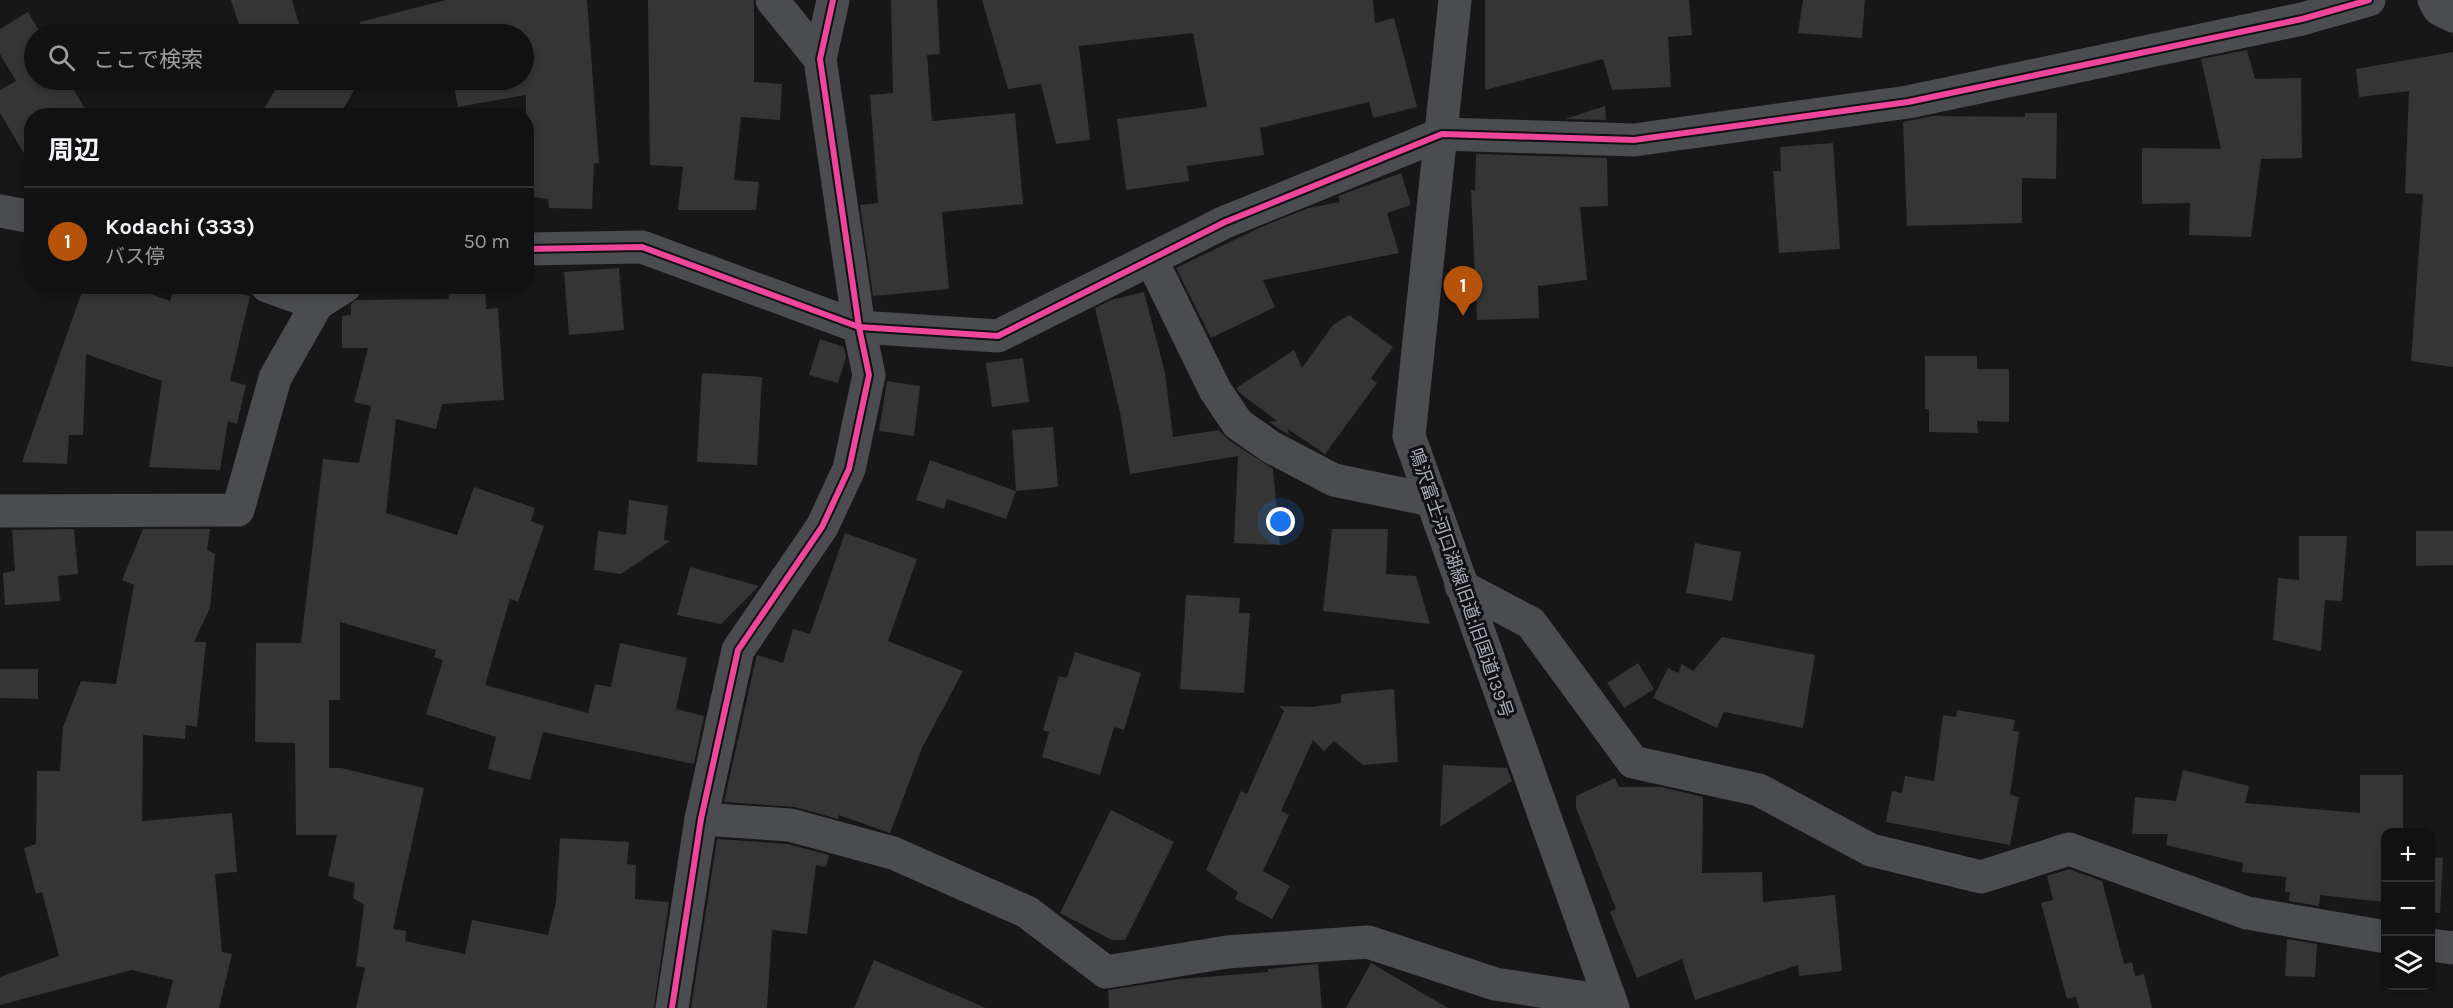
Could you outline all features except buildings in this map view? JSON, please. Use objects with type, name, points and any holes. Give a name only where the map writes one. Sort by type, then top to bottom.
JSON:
[{"type":"street","points":[[772,0],[819,58]]},
{"type":"street","points":[[672,1008],[701,819],[738,651],[822,527],[849,469],[869,375],[859,327],[819,58],[833,0]]},
{"type":"street","name":"鳴沢富士河口湖線旧道;旧国道139号","points":[[1455,0],[1409,436],[1612,1005]]},
{"type":"street","points":[[534,249],[642,247],[859,327],[998,336],[1225,222],[1442,134],[1634,140],[1908,102],[2302,19],[2369,0]]},
{"type":"street","points":[[2434,0],[2439,9],[2453,16]]},
{"type":"street","points":[[0,211],[24,216]]},
{"type":"street","points":[[1151,259],[1215,390],[1238,424],[1271,447],[1334,480],[1431,500]]},
{"type":"street","points":[[289,294],[317,304]]},
{"type":"street","points":[[0,511],[238,510],[275,378],[317,304],[333,294]]},
{"type":"street","points":[[1461,586],[1531,623],[1634,762],[1759,790],[1871,850],[1981,877],[2069,849],[2247,913],[2381,936]]},
{"type":"street","points":[[701,819],[790,825],[893,853],[1027,912],[1106,972],[1227,952],[1368,942],[1495,984],[1612,1005]]},
{"type":"street","points":[[2435,946],[2453,948]]},
{"type":"cycle path","points":[[672,1008],[701,819],[738,650],[822,527],[849,469],[869,375],[859,327],[820,59],[833,0]]},
{"type":"cycle path","points":[[534,249],[642,247],[859,327],[998,336],[1225,222],[1442,134],[1634,140],[1908,102],[2302,19],[2369,0]]},
{"type":"place","name":"Kodachi (333)","points":[[1463,316]]}]
